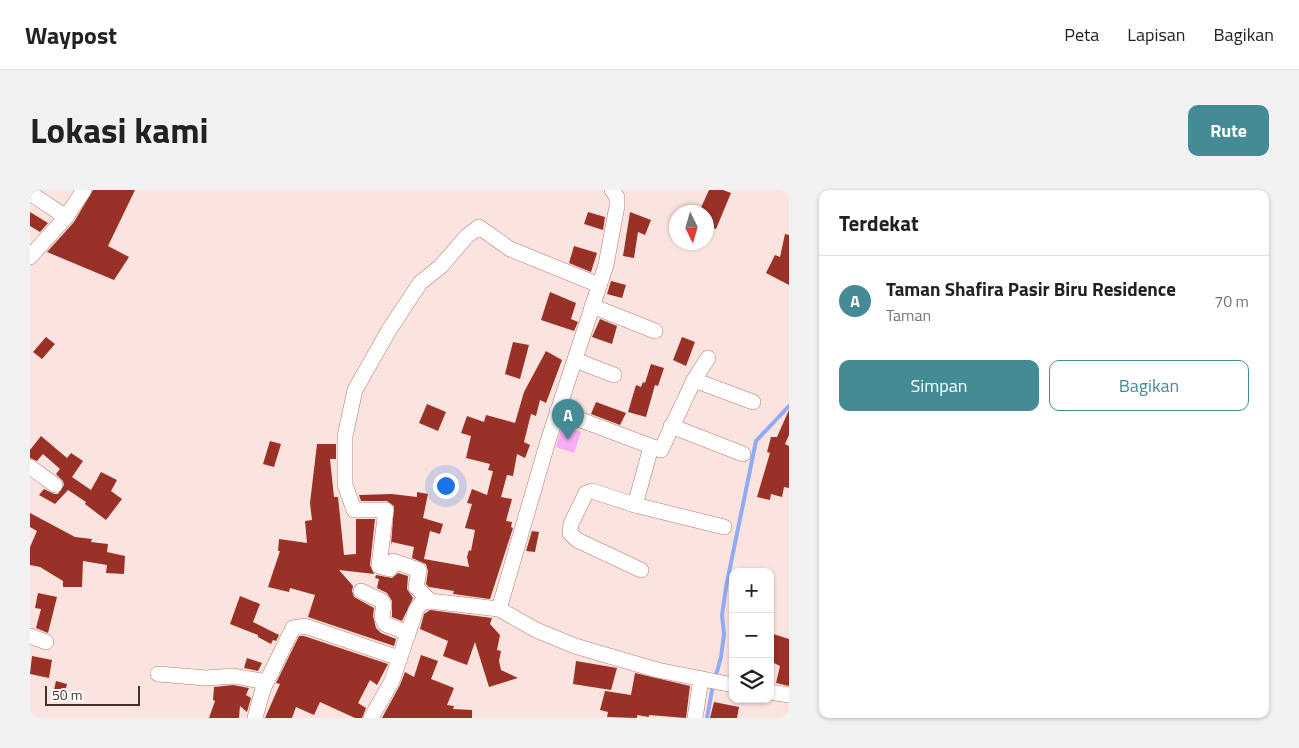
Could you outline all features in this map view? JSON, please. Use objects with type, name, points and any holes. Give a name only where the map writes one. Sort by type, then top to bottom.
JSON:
[{"type":"street","points":[[30,256],[66,217],[84,190]]},
{"type":"street","points":[[499,609],[557,411],[599,286],[610,247],[617,192]]},
{"type":"street","points":[[30,193],[66,217]]},
{"type":"street","points":[[430,601],[416,586],[420,570],[393,561],[390,569],[379,566],[386,510],[354,510],[344,485],[345,436],[355,390],[389,330],[420,283],[441,266],[467,236],[479,227],[510,249],[599,286]]},
{"type":"street","points":[[592,306],[655,331]]},
{"type":"street","points":[[557,411],[658,450],[663,448],[671,426],[694,380],[708,358]]},
{"type":"street","points":[[575,360],[614,375]]},
{"type":"street","points":[[694,380],[752,402]]},
{"type":"street","points":[[671,426],[743,454]]},
{"type":"street","points":[[635,505],[651,447]]},
{"type":"street","points":[[31,469],[55,485]]},
{"type":"street","points":[[641,570],[577,540],[570,533],[571,524],[586,493],[592,491],[635,505],[724,527]]},
{"type":"street","points":[[361,591],[382,601],[384,605],[382,618],[385,624],[408,633]]},
{"type":"street","points":[[371,718],[383,700],[421,603],[430,601],[499,609],[536,630],[575,646],[657,670],[729,685]]},
{"type":"street","points":[[255,718],[266,682],[290,632],[298,626],[305,626],[399,658]]},
{"type":"street","points":[[30,636],[46,642]]},
{"type":"street","points":[[158,674],[206,678],[234,676],[266,682]]},
{"type":"street","points":[[696,718],[703,680]]},
{"type":"street","points":[[774,693],[789,695]]},
{"type":"shaded area","points":[[562,426],[581,432],[574,453],[556,447]]},
{"type":"building","points":[[93,190],[135,190],[108,246],[129,257],[114,280],[47,252],[74,222]]},
{"type":"building","points":[[709,190],[723,190],[731,193],[716,229],[714,228],[714,205],[702,205]]},
{"type":"building","points":[[30,212],[48,223],[40,232],[30,226]]},
{"type":"building","points":[[588,212],[605,217],[603,230],[584,224]]},
{"type":"building","points":[[630,212],[651,220],[645,235],[638,232],[634,258],[623,256]]},
{"type":"building","points":[[785,234],[789,235],[789,285],[766,273],[775,255],[780,257]]},
{"type":"building","points":[[574,246],[597,253],[591,272],[569,263]]},
{"type":"building","points":[[611,281],[626,285],[622,298],[607,294]]},
{"type":"building","points":[[550,292],[576,303],[571,319],[578,322],[574,331],[541,320]]},
{"type":"building","points":[[600,319],[617,326],[612,344],[592,337]]},
{"type":"building","points":[[46,337],[55,344],[42,359],[33,352]]},
{"type":"building","points":[[682,337],[695,342],[686,366],[673,360]]},
{"type":"building","points":[[513,342],[529,345],[520,379],[505,374]]},
{"type":"building","points":[[546,351],[562,360],[546,403],[540,400],[536,416],[531,414],[524,442],[530,445],[525,458],[517,454],[513,476],[507,475],[501,497],[512,499],[506,521],[512,522],[511,527],[513,528],[490,599],[453,594],[454,591],[429,587],[426,584],[428,571],[426,564],[412,558],[414,547],[392,542],[391,545],[394,506],[387,501],[361,501],[359,495],[392,494],[417,497],[417,492],[428,494],[423,518],[443,524],[440,534],[430,531],[424,559],[469,567],[467,557],[469,550],[471,551],[475,530],[465,528],[472,504],[467,503],[472,489],[487,495],[493,471],[488,470],[490,464],[466,458],[471,436],[461,433],[467,416],[484,422],[486,415],[515,423],[524,392]]},
{"type":"building","points":[[651,364],[664,368],[658,386],[655,385],[646,417],[628,412],[636,385],[641,387],[643,382],[645,383]]},
{"type":"building","points":[[596,402],[626,413],[620,425],[591,414]]},
{"type":"building","points":[[427,404],[446,412],[438,431],[419,423]]},
{"type":"building","points":[[789,410],[789,435],[785,444],[789,446],[789,488],[784,487],[782,497],[771,494],[770,500],[757,497],[770,453],[767,452],[771,437],[777,437]]},
{"type":"building","points":[[41,436],[67,458],[71,453],[83,461],[72,477],[91,490],[101,472],[117,480],[111,491],[122,499],[106,520],[85,504],[86,502],[68,490],[55,504],[39,495],[44,489],[58,494],[64,485],[63,481],[56,474],[60,469],[43,454],[37,461],[30,458],[30,450]]},
{"type":"building","points":[[270,441],[281,444],[274,467],[263,464]]},
{"type":"building","points":[[317,444],[336,444],[336,459],[330,459],[334,497],[338,497],[344,555],[356,554],[356,519],[375,519],[370,565],[374,574],[339,570],[353,586],[354,597],[374,608],[373,616],[376,628],[381,633],[396,639],[394,646],[308,617],[315,595],[290,588],[289,592],[268,587],[280,551],[278,551],[279,539],[307,543],[305,521],[312,520],[310,503]]},
{"type":"building","points":[[30,513],[75,537],[92,539],[91,542],[108,544],[107,552],[125,556],[124,574],[106,573],[107,565],[83,561],[82,587],[63,587],[63,581],[40,567],[30,565],[30,547],[37,531],[30,527]]},
{"type":"building","points":[[532,531],[539,532],[535,552],[526,551]]},
{"type":"building","points":[[398,573],[408,576],[407,589],[413,598],[402,621],[392,617],[392,601],[387,593],[377,588],[379,579],[375,578],[376,575],[392,578]]},
{"type":"building","points":[[38,593],[57,597],[48,633],[36,628],[41,609],[35,608]]},
{"type":"building","points":[[240,596],[260,604],[253,622],[279,635],[276,641],[273,640],[271,644],[258,637],[258,635],[230,624]]},
{"type":"building","points":[[430,610],[492,618],[490,624],[500,635],[497,650],[501,651],[499,661],[501,670],[518,678],[489,687],[475,642],[467,665],[443,656],[448,641],[420,629],[424,614]]},
{"type":"building","points":[[774,634],[789,639],[789,686],[776,683],[780,666],[774,663]]},
{"type":"building","points":[[299,636],[304,636],[388,664],[377,685],[370,680],[358,703],[366,708],[362,718],[355,718],[320,702],[314,715],[296,707],[292,718],[265,718],[280,684],[276,683]]},
{"type":"building","points":[[421,655],[438,661],[431,679],[454,688],[447,705],[454,706],[453,709],[472,710],[472,718],[382,718],[405,672],[414,677]]},
{"type":"building","points":[[32,656],[52,660],[49,678],[30,674]]},
{"type":"building","points":[[247,658],[262,663],[258,671],[244,668]]},
{"type":"building","points":[[576,661],[617,668],[611,690],[573,684]]},
{"type":"building","points":[[635,673],[690,686],[686,718],[649,715],[649,717],[637,715],[637,718],[607,717],[608,712],[600,710],[605,691],[631,695]]},
{"type":"building","points":[[56,681],[67,684],[64,697],[53,694]]},
{"type":"building","points":[[233,685],[249,688],[246,695],[251,698],[247,712],[240,706],[239,718],[209,718],[215,701],[213,700],[214,687]]},
{"type":"building","points":[[714,702],[739,707],[737,718],[710,718]]},
{"type":"waterway","points":[[715,679],[721,657],[724,634],[722,615],[726,587],[756,441],[789,406]]},
{"type":"waterway","points":[[707,718],[713,685]]},
{"type":"place","name":"Taman Shafira Pasir Biru Residence","points":[[568,440]]}]
